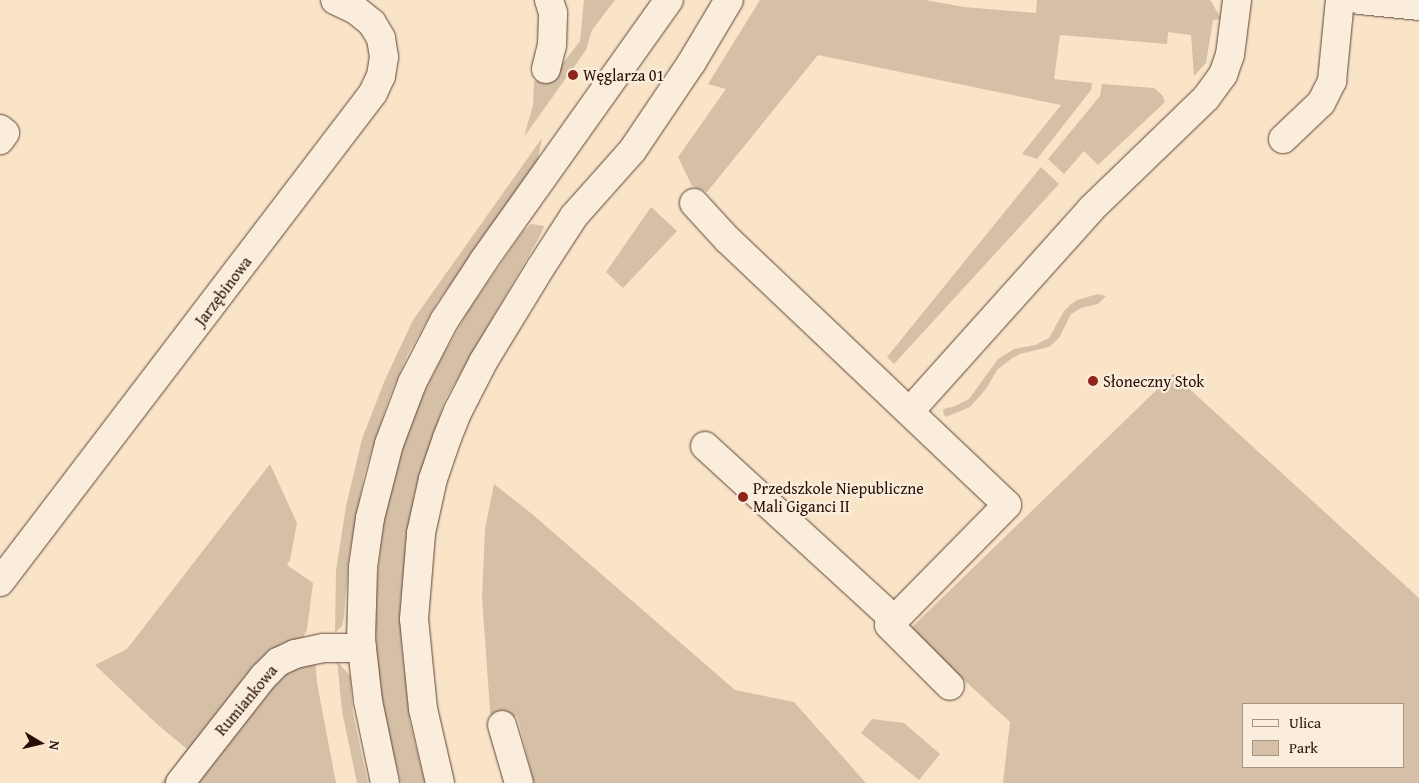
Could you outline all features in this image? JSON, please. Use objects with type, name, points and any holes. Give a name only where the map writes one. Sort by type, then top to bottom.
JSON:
[{"type":"street","name":"Jarzębinowa","points":[[0,582],[373,93],[381,76],[384,57],[381,38],[372,23],[356,10],[334,0]]},
{"type":"street","points":[[546,69],[552,45],[553,13],[549,0]]},
{"type":"street","points":[[385,783],[368,701],[362,648],[363,568],[370,518],[389,444],[412,383],[444,321],[484,260],[567,146],[669,0]]},
{"type":"street","points":[[440,783],[423,709],[414,619],[421,533],[433,478],[447,438],[459,409],[484,362],[537,273],[574,216],[632,151],[692,62],[729,0]]},
{"type":"street","points":[[910,411],[1090,208],[1206,98],[1223,75],[1230,55],[1237,0]]},
{"type":"street","points":[[1283,139],[1321,103],[1332,81],[1340,0]]},
{"type":"street","points":[[1360,0],[1419,6]]},
{"type":"street","points":[[0,130],[5,133],[0,140]]},
{"type":"street","points":[[694,203],[727,238],[1007,505],[889,624],[950,686]]},
{"type":"street","points":[[705,446],[894,619]]},
{"type":"street","name":"Rumiankowa","points":[[180,783],[246,698],[278,662],[295,654],[324,648],[362,648]]},
{"type":"street","points":[[502,724],[518,783]]},
{"type":"green space","points":[[584,0],[615,0],[592,30],[586,50],[524,137],[533,105],[534,81],[549,81],[580,41]]},
{"type":"green space","points":[[760,0],[925,0],[964,7],[1036,13],[1037,0],[1208,0],[1211,1],[1221,19],[1213,20],[1206,63],[1194,76],[1191,35],[1168,32],[1167,44],[1060,35],[1054,79],[1092,83],[1091,90],[1037,159],[1022,154],[1061,105],[818,55],[707,192],[692,186],[678,157],[726,89],[708,84]]},
{"type":"green space","points":[[1102,84],[1154,88],[1162,95],[1165,102],[1098,165],[1084,151],[1064,174],[1048,159],[1100,96]]},
{"type":"green space","points":[[542,138],[537,164],[437,303],[407,356],[388,401],[365,471],[349,555],[344,617],[342,626],[335,633],[336,571],[346,506],[362,439],[384,382],[413,320]]},
{"type":"green space","points":[[1041,167],[1059,184],[894,364],[887,357]]},
{"type":"green space","points":[[651,207],[677,231],[623,288],[606,272]]},
{"type":"green space","points":[[531,224],[544,226],[445,400],[414,496],[402,588],[401,640],[410,722],[425,783],[401,783],[389,737],[379,682],[375,627],[383,527],[390,495],[403,445],[421,399],[440,361],[468,311],[522,233]]},
{"type":"green space","points":[[1098,294],[1106,296],[1098,304],[1081,308],[1071,314],[1059,338],[1049,347],[1020,354],[1011,359],[997,370],[986,389],[970,407],[946,417],[944,415],[943,410],[946,408],[953,407],[969,399],[998,359],[1014,349],[1035,345],[1049,338],[1064,311],[1070,305],[1077,300]]},
{"type":"green space","points":[[1173,374],[1419,598],[1419,783],[1003,783],[1010,722],[909,630]]},
{"type":"green space","points":[[270,464],[297,523],[290,560],[287,565],[313,583],[307,629],[288,670],[315,659],[317,683],[336,783],[161,783],[187,749],[158,725],[95,665],[127,649]]},
{"type":"green space","points":[[494,484],[532,514],[735,690],[794,702],[866,783],[534,783],[517,716],[491,723],[482,598],[485,529]]},
{"type":"green space","points":[[337,661],[350,676],[353,713],[368,783],[357,783],[342,711]]},
{"type":"green space","points":[[872,719],[904,723],[940,754],[919,780],[861,733]]},
{"type":"place","name":"Węglarza 01","points":[[573,75]]},
{"type":"place","name":"Słoneczny Stok","points":[[1093,381]]},
{"type":"place","name":"Przedszkole Niepubliczne Mali Giganci II","points":[[743,497]]}]
